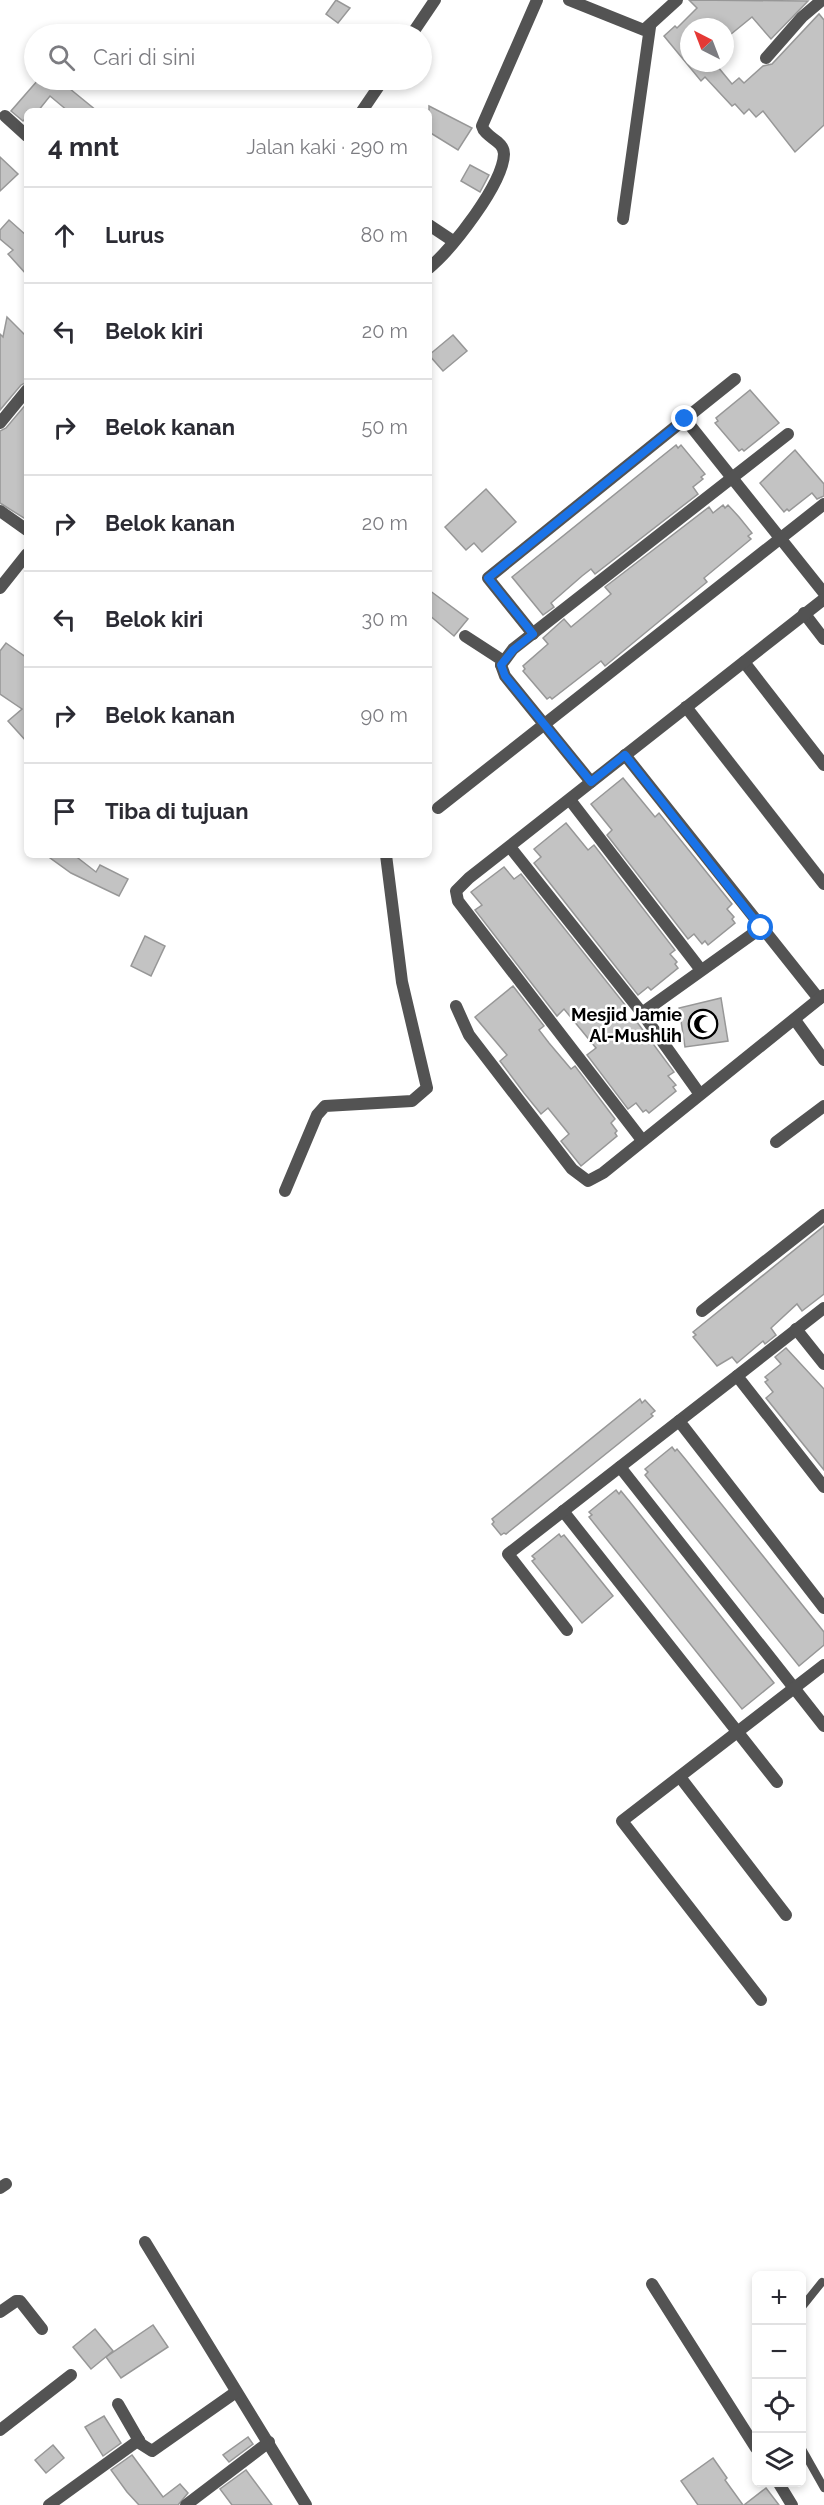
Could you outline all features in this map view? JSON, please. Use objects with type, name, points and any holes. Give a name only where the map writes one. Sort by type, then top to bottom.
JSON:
[{"type":"street","points":[[419,24],[435,0]]},
{"type":"street","points":[[432,265],[444,255],[496,180],[504,154],[502,147],[483,131],[482,126],[537,0]]},
{"type":"street","points":[[569,0],[644,30],[650,27],[677,0]]},
{"type":"street","points":[[766,58],[802,17],[822,0]]},
{"type":"street","points":[[623,219],[650,27]]},
{"type":"street","points":[[364,108],[376,90]]},
{"type":"street","points":[[5,116],[24,133]]},
{"type":"street","points":[[432,227],[453,241]]},
{"type":"street","points":[[533,634],[488,578],[735,379]]},
{"type":"street","points":[[0,423],[24,394]]},
{"type":"street","points":[[685,419],[824,593]]},
{"type":"street","points":[[501,665],[513,650],[788,434]]},
{"type":"street","points":[[438,808],[824,504]]},
{"type":"street","points":[[0,510],[24,528]]},
{"type":"street","points":[[0,588],[24,558]]},
{"type":"street","points":[[642,1140],[458,901],[456,891],[461,884],[824,599]]},
{"type":"street","points":[[804,613],[824,639]]},
{"type":"street","points":[[465,636],[502,660],[501,665],[505,676],[591,782]]},
{"type":"street","points":[[744,662],[824,765]]},
{"type":"street","points":[[686,707],[824,884]]},
{"type":"street","points":[[456,1006],[469,1035],[580,1177],[588,1181],[595,1178],[822,997],[761,928],[625,755]]},
{"type":"street","points":[[570,800],[701,970]]},
{"type":"street","points":[[510,847],[642,1013],[699,1093]]},
{"type":"street","points":[[285,1191],[317,1115],[325,1106],[412,1101],[427,1088],[402,982],[386,858]]},
{"type":"street","points":[[642,1013],[761,928]]},
{"type":"street","points":[[795,1020],[824,1060]]},
{"type":"street","points":[[776,1142],[824,1106]]},
{"type":"street","points":[[702,1311],[824,1215]]},
{"type":"street","points":[[567,1630],[508,1554],[824,1308]]},
{"type":"street","points":[[796,1329],[824,1364]]},
{"type":"street","points":[[737,1376],[824,1487]]},
{"type":"street","points":[[679,1421],[824,1608]]},
{"type":"street","points":[[620,1467],[824,1726]]},
{"type":"street","points":[[563,1511],[777,1782]]},
{"type":"street","points":[[761,2000],[622,1821],[824,1665]]},
{"type":"street","points":[[680,1777],[786,1915]]},
{"type":"street","points":[[146,2242],[306,2505]]},
{"type":"street","points":[[652,2284],[752,2442]]},
{"type":"street","points":[[0,2312],[16,2301],[20,2301],[42,2329]]},
{"type":"street","points":[[0,2430],[71,2375]]},
{"type":"street","points":[[118,2404],[139,2440],[148,2449],[158,2449],[236,2392]]},
{"type":"street","points":[[50,2505],[139,2440]]},
{"type":"street","points":[[186,2505],[269,2442]]},
{"type":"street","points":[[781,2487],[792,2505]]},
{"type":"lane","points":[[806,2301],[822,2282]]},
{"type":"lane","points":[[806,2457],[824,2488]]},
{"type":"building","points":[[336,0],[350,8],[338,23],[326,14]]},
{"type":"building","points":[[689,0],[808,1],[771,39],[752,17],[734,32],[734,18],[687,18],[697,8]]},
{"type":"building","points":[[819,14],[824,20],[824,125],[795,152],[763,111],[756,117],[749,109],[744,114],[735,104],[732,106],[705,77],[701,81],[694,72],[722,72],[732,84],[739,78],[744,83],[763,66],[772,64]]},
{"type":"building","points":[[680,25],[680,55],[664,36],[675,26],[677,28]]},
{"type":"building","points":[[29,90],[71,90],[93,108],[64,108],[50,96],[40,108],[24,108],[23,121],[11,111]]},
{"type":"building","points":[[429,106],[472,128],[458,150],[432,134],[432,108]]},
{"type":"building","points":[[0,157],[18,174],[0,191]]},
{"type":"building","points":[[470,165],[489,175],[480,192],[461,181]]},
{"type":"building","points":[[9,220],[24,233],[24,272],[8,254],[13,250],[0,239],[0,230]]},
{"type":"building","points":[[7,317],[24,334],[24,384],[0,410],[0,334],[3,337]]},
{"type":"building","points":[[453,335],[467,351],[443,371],[432,358],[432,352]]},
{"type":"building","points":[[750,390],[779,423],[744,451],[742,449],[739,451],[715,423],[718,421],[716,418]]},
{"type":"building","points":[[24,407],[24,518],[0,503],[0,431],[6,428]]},
{"type":"building","points":[[676,445],[678,448],[681,445],[705,474],[701,477],[703,479],[693,487],[698,494],[595,574],[591,569],[582,576],[551,603],[554,607],[543,615],[512,577]]},
{"type":"building","points":[[795,450],[824,484],[824,496],[817,499],[812,493],[789,511],[787,509],[784,512],[760,483]]},
{"type":"building","points":[[486,489],[516,522],[482,552],[474,543],[466,550],[445,527]]},
{"type":"building","points":[[723,505],[725,508],[728,505],[739,517],[752,533],[748,536],[751,539],[704,578],[707,582],[605,666],[601,661],[552,699],[550,697],[547,699],[523,671],[525,669],[523,666],[548,644],[543,638],[564,619],[571,627],[611,594],[605,587],[709,507],[713,513]]},
{"type":"building","points":[[432,592],[468,619],[454,636],[432,618]]},
{"type":"building","points":[[6,643],[24,656],[24,739],[8,721],[22,709],[0,694],[0,651]]},
{"type":"building","points":[[623,778],[655,817],[659,813],[732,904],[727,909],[734,917],[732,919],[735,923],[708,945],[705,941],[702,944],[694,934],[688,939],[607,835],[612,830],[591,804]]},
{"type":"building","points":[[566,823],[588,850],[594,845],[675,950],[670,954],[677,962],[675,964],[678,968],[651,990],[648,987],[638,995],[534,863],[541,857],[534,849]]},
{"type":"building","points":[[50,858],[78,858],[96,872],[100,865],[128,879],[119,896],[71,873]]},
{"type":"building","points":[[504,867],[514,879],[521,874],[626,1006],[627,1010],[612,1023],[634,1018],[674,1072],[668,1076],[676,1085],[673,1087],[676,1091],[649,1113],[646,1110],[643,1112],[636,1103],[628,1109],[587,1055],[596,1048],[564,1009],[557,1016],[475,910],[482,905],[471,892]]},
{"type":"building","points":[[145,936],[165,946],[151,976],[131,966]]},
{"type":"building","points":[[513,986],[544,1026],[539,1030],[571,1069],[575,1066],[615,1119],[611,1123],[617,1131],[615,1133],[617,1136],[581,1166],[561,1141],[569,1134],[548,1108],[541,1114],[524,1093],[500,1061],[507,1055],[475,1017]]},
{"type":"building","name":"Mesjid Jamie Al-Mushlih","points":[[721,998],[728,1041],[685,1047],[679,1008]]},
{"type":"building","points":[[824,1226],[824,1294],[802,1311],[797,1304],[771,1328],[776,1335],[765,1344],[763,1341],[737,1363],[732,1357],[717,1366],[693,1337],[696,1335],[693,1332]]},
{"type":"building","points":[[786,1348],[824,1389],[824,1470],[766,1398],[773,1392],[765,1382],[768,1380],[765,1377],[781,1364],[775,1357]]},
{"type":"building","points":[[640,1399],[642,1403],[645,1400],[655,1411],[651,1414],[653,1416],[506,1534],[501,1535],[492,1524],[494,1522],[492,1519]]},
{"type":"building","points":[[672,1447],[675,1451],[677,1449],[824,1632],[824,1645],[799,1666],[645,1475],[648,1472],[645,1469]]},
{"type":"building","points":[[616,1490],[619,1494],[621,1491],[774,1683],[742,1709],[589,1517],[592,1515],[589,1512]]},
{"type":"building","points":[[559,1534],[561,1537],[564,1535],[613,1596],[582,1623],[532,1561],[535,1559],[532,1556]]},
{"type":"building","points":[[153,2325],[168,2347],[121,2378],[106,2357]]},
{"type":"building","points":[[95,2329],[113,2351],[91,2369],[73,2347]]},
{"type":"building","points":[[104,2416],[121,2443],[103,2456],[85,2427]]},
{"type":"building","points":[[248,2437],[253,2444],[229,2462],[223,2455]]},
{"type":"building","points":[[53,2445],[64,2458],[46,2473],[35,2460]]},
{"type":"building","points":[[132,2455],[163,2497],[180,2484],[188,2493],[178,2505],[139,2505],[127,2492],[111,2470]]},
{"type":"building","points":[[713,2458],[743,2505],[698,2505],[681,2481]]},
{"type":"building","points":[[246,2470],[272,2505],[232,2505],[220,2489]]},
{"type":"building","points":[[766,2488],[779,2505],[744,2505]]},
{"type":"place","name":"Mesjid Jamie Al-Mushlih","points":[[703,1024]]},
{"type":"route","points":[[685,419],[488,578],[533,634],[513,650],[501,665],[505,676],[591,782],[625,755],[761,928]]}]
